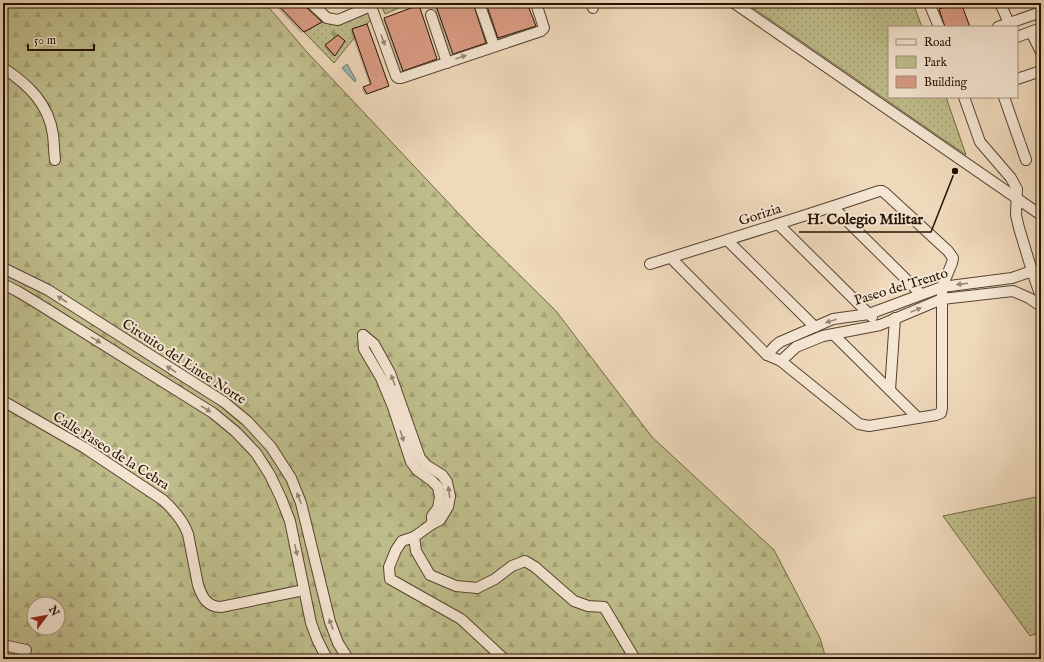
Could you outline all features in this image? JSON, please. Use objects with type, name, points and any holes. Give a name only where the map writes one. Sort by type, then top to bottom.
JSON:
[{"type":"street","points":[[311,3],[327,18],[338,20],[371,4],[398,78],[541,31],[544,28],[536,3]]},
{"type":"street","points":[[479,3],[494,46]]},
{"type":"street","points":[[734,3],[1041,215]]},
{"type":"street","points":[[929,3],[938,26]]},
{"type":"street","points":[[1000,3],[1009,23]]},
{"type":"street","points":[[1001,26],[1041,12]]},
{"type":"street","points":[[431,15],[447,62]]},
{"type":"street","points":[[1018,37],[1041,28]]},
{"type":"street","points":[[1031,32],[1041,52]]},
{"type":"street","points":[[3,68],[24,83],[40,100],[49,117],[52,127],[55,160]]},
{"type":"street","points":[[1018,79],[1041,71]]},
{"type":"street","points":[[964,98],[980,142],[1011,178],[1017,189],[1016,215],[1032,272],[1041,297]]},
{"type":"street","points":[[1004,98],[1026,160]]},
{"type":"street","name":"Gorizia","points":[[650,264],[882,191],[948,251],[953,258],[942,286]]},
{"type":"street","points":[[833,207],[922,294]]},
{"type":"street","points":[[778,224],[880,325]]},
{"type":"street","points":[[727,240],[816,327]]},
{"type":"street","points":[[671,258],[767,355],[781,360],[859,424],[869,426],[936,415],[940,413],[942,408],[942,286]]},
{"type":"street","name":"Circuito del Lince Norte","points":[[3,268],[48,290],[224,402],[247,421],[260,435],[291,478],[301,503],[330,622],[338,643],[348,659]]},
{"type":"street","name":"Paseo del Trento","points":[[767,355],[780,342],[832,319],[869,314],[942,286],[1012,278],[1032,272]]},
{"type":"street","points":[[1012,278],[1013,291],[1029,298],[1041,306]]},
{"type":"street","name":"Circuito del Lince Norte","points":[[3,284],[37,303],[213,413],[236,432],[256,453],[270,475],[290,521],[311,623],[327,659]]},
{"type":"street","name":"Paseo del Trento","points":[[781,360],[796,347],[823,336],[880,325],[942,299],[1013,291]]},
{"type":"street","points":[[890,390],[895,318]]},
{"type":"street","points":[[833,334],[918,418]]},
{"type":"street","points":[[432,524],[432,516],[438,508],[440,497],[438,487],[417,470],[411,462],[393,407],[384,385],[364,349],[363,335],[374,344],[390,373],[420,458],[442,475],[447,482],[450,496],[448,507],[440,520],[414,537],[402,541],[396,550],[389,567],[390,579],[460,619],[504,659]]},
{"type":"street","name":"Calle Paseo de la Cebra","points":[[3,401],[85,448],[163,500],[173,509],[188,534],[200,592],[204,599],[212,606],[221,607],[304,590]]},
{"type":"street","points":[[414,537],[416,551],[430,575],[456,586],[477,588],[495,579],[512,566],[525,562],[535,567],[574,601],[588,606],[604,607],[635,659]]},
{"type":"street","points":[[3,645],[26,650]]},
{"type":"green space","points":[[3,3],[265,3],[306,51],[475,231],[556,311],[652,437],[774,550],[820,638],[826,659],[3,659]]},
{"type":"green space","points":[[380,3],[410,3],[385,14]]},
{"type":"green space","points":[[746,3],[913,3],[922,26],[888,26],[888,98],[946,98],[966,155]]},
{"type":"green space","points":[[373,10],[375,16],[367,24],[352,29],[355,37],[334,63],[304,32],[322,22]]},
{"type":"green space","points":[[1041,496],[1041,632],[1030,636],[943,516]]},
{"type":"water","points":[[347,64],[356,80],[355,82],[342,68]]},
{"type":"building","points":[[276,3],[304,3],[307,8],[322,22],[304,32]]},
{"type":"building","points":[[435,3],[473,3],[486,43],[453,54]]},
{"type":"building","points":[[486,3],[527,3],[536,26],[498,38]]},
{"type":"building","points":[[961,3],[970,26],[945,26],[939,9]]},
{"type":"building","points":[[419,5],[437,59],[403,71],[384,18]]},
{"type":"building","points":[[367,24],[389,86],[367,94],[363,87],[371,84],[352,29]]},
{"type":"building","points":[[338,35],[345,41],[335,56],[325,45]]},
{"type":"place","name":"H. Colegio Militar","points":[[955,171]]}]
